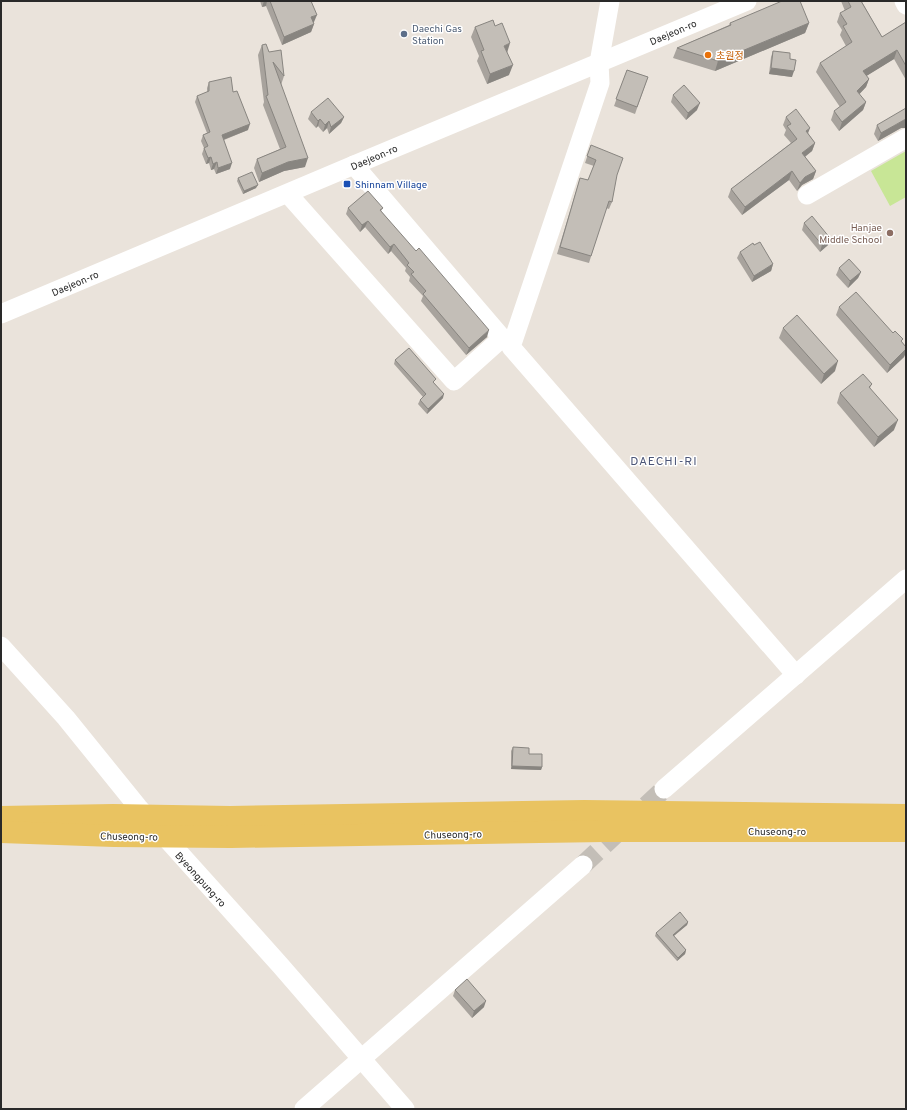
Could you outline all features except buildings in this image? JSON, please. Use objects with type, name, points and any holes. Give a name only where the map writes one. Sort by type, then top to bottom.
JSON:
[{"type":"main road","name":"Chuseong-ro","points":[[230,827],[584,812],[906,815]]},
{"type":"main road","name":"Chuseong-ro","points":[[1,817],[114,826]]},
{"type":"main road","name":"Chuseong-ro","points":[[1,832],[114,826],[612,831],[906,831]]},
{"type":"street","points":[[288,194],[454,381],[506,343],[600,83],[600,63],[610,1]]},
{"type":"street","name":"Daejeon-ro","points":[[1,314],[747,1]]},
{"type":"street","points":[[904,1],[906,5]]},
{"type":"street","points":[[807,195],[906,138]]},
{"type":"street","points":[[354,165],[506,343],[796,675]]},
{"type":"street","points":[[664,789],[906,580]]},
{"type":"street","name":"Byeongpung-ro","points":[[1,646],[66,718],[138,807],[280,965],[405,1109]]},
{"type":"street","points":[[304,1109],[583,865]]},
{"type":"green space","points":[[906,151],[906,197],[890,206],[871,171]]},
{"type":"tunnel","points":[[583,865],[664,789]]},
{"type":"place","name":"Daechi Gas Station","points":[[404,34]]},
{"type":"place","name":"초원정","points":[[708,55]]},
{"type":"place","name":"Shinnam Village","points":[[347,184]]},
{"type":"place","name":"Hanjae Middle School","points":[[890,233]]},
{"type":"district","name":"DAECHI-RI","points":[[664,461]]}]
